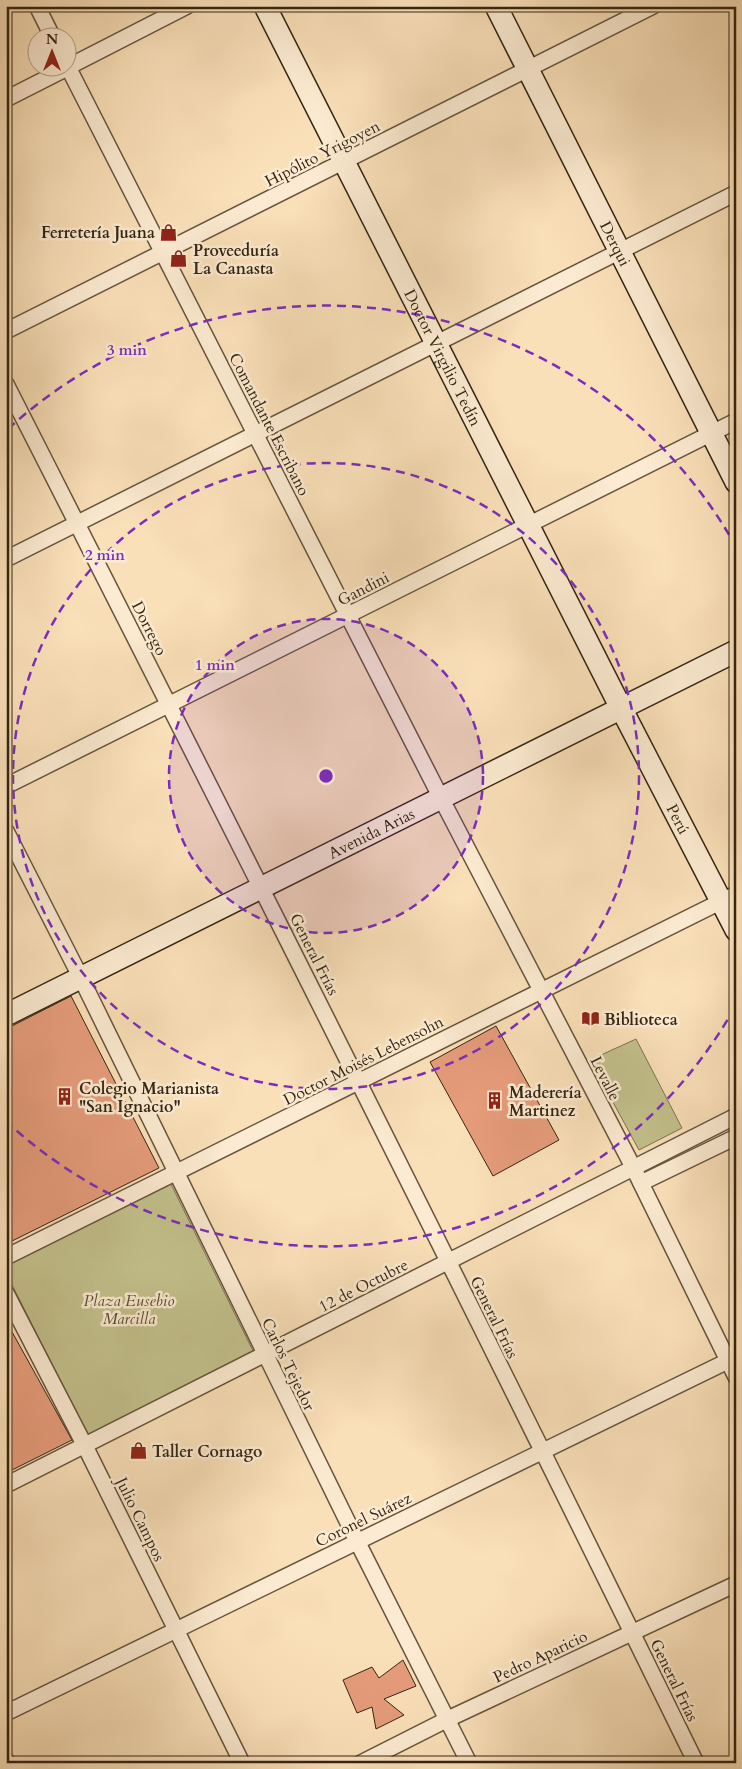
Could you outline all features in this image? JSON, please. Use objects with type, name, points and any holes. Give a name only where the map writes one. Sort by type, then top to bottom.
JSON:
[{"type":"main road","name":"Doctor Virgilio Tedín","points":[[265,6],[620,708]]},
{"type":"main road","name":"Derqui","points":[[496,6],[736,482]]},
{"type":"main road","name":"Avenida Arias","points":[[6,1015],[736,651]]},
{"type":"main road","name":"Perú","points":[[620,708],[728,897],[736,930]]},
{"type":"street","points":[[37,6],[48,28]]},
{"type":"street","points":[[78,62],[187,6]]},
{"type":"street","name":"Hipólito Yrigoyen","points":[[6,331],[653,6]]},
{"type":"street","points":[[6,98],[46,78]]},
{"type":"street","name":"Comandante Escribano","points":[[74,78],[441,798]]},
{"type":"street","points":[[6,559],[736,192]]},
{"type":"street","name":"Dorrego","points":[[6,384],[262,887]]},
{"type":"street","name":"Gandini","points":[[6,786],[736,421]]},
{"type":"street","name":"Levalle","points":[[441,798],[732,1359],[736,1377]]},
{"type":"street","name":"Carlos Tejedor","points":[[6,831],[81,978],[265,1355],[469,1763]]},
{"type":"street","name":"General Frías","points":[[262,887],[696,1763]]},
{"type":"street","name":"Doctor Moisés Lebensohn","points":[[6,1258],[728,897]]},
{"type":"street","name":"12 de Octubre","points":[[6,1485],[736,1116]]},
{"type":"street","points":[[641,1183],[736,1137]]},
{"type":"street","name":"Julio Campos","points":[[6,1293],[85,1446],[242,1763]]},
{"type":"street","name":"Coronel Suárez","points":[[6,1713],[732,1359]]},
{"type":"street","name":"Pedro Aparicio","points":[[361,1763],[448,1719],[736,1584]]},
{"type":"green space","points":[[636,1039],[682,1128],[639,1150],[590,1060]]},
{"type":"green space","name":"Plaza Eusebio Marcilla","points":[[170,1182],[254,1353],[88,1436],[6,1273],[6,1265]]},
{"type":"building","name":"Colegio Marianista \"San Ignacio\"","points":[[71,996],[159,1168],[6,1244],[6,1027],[12,1026]]},
{"type":"building","name":"Maderería Martinez","points":[[496,1026],[559,1140],[493,1176],[430,1062]]},
{"type":"building","points":[[6,1321],[72,1440],[6,1473]]},
{"type":"building","points":[[403,1660],[416,1686],[384,1699],[404,1715],[376,1729],[372,1707],[357,1713],[343,1680],[372,1667],[379,1678]]},
{"type":"place","name":"Ferretería Juana","points":[[169,232]]},
{"type":"place","name":"Proveeduría La Canasta","points":[[179,259]]},
{"type":"place","name":"Biblioteca","points":[[590,1019]]},
{"type":"place","name":"Colegio Marianista \"San Ignacio\"","points":[[65,1097]]},
{"type":"place","name":"Maderería Martinez","points":[[495,1101]]},
{"type":"place","name":"Taller Cornago","points":[[138,1451]]}]
